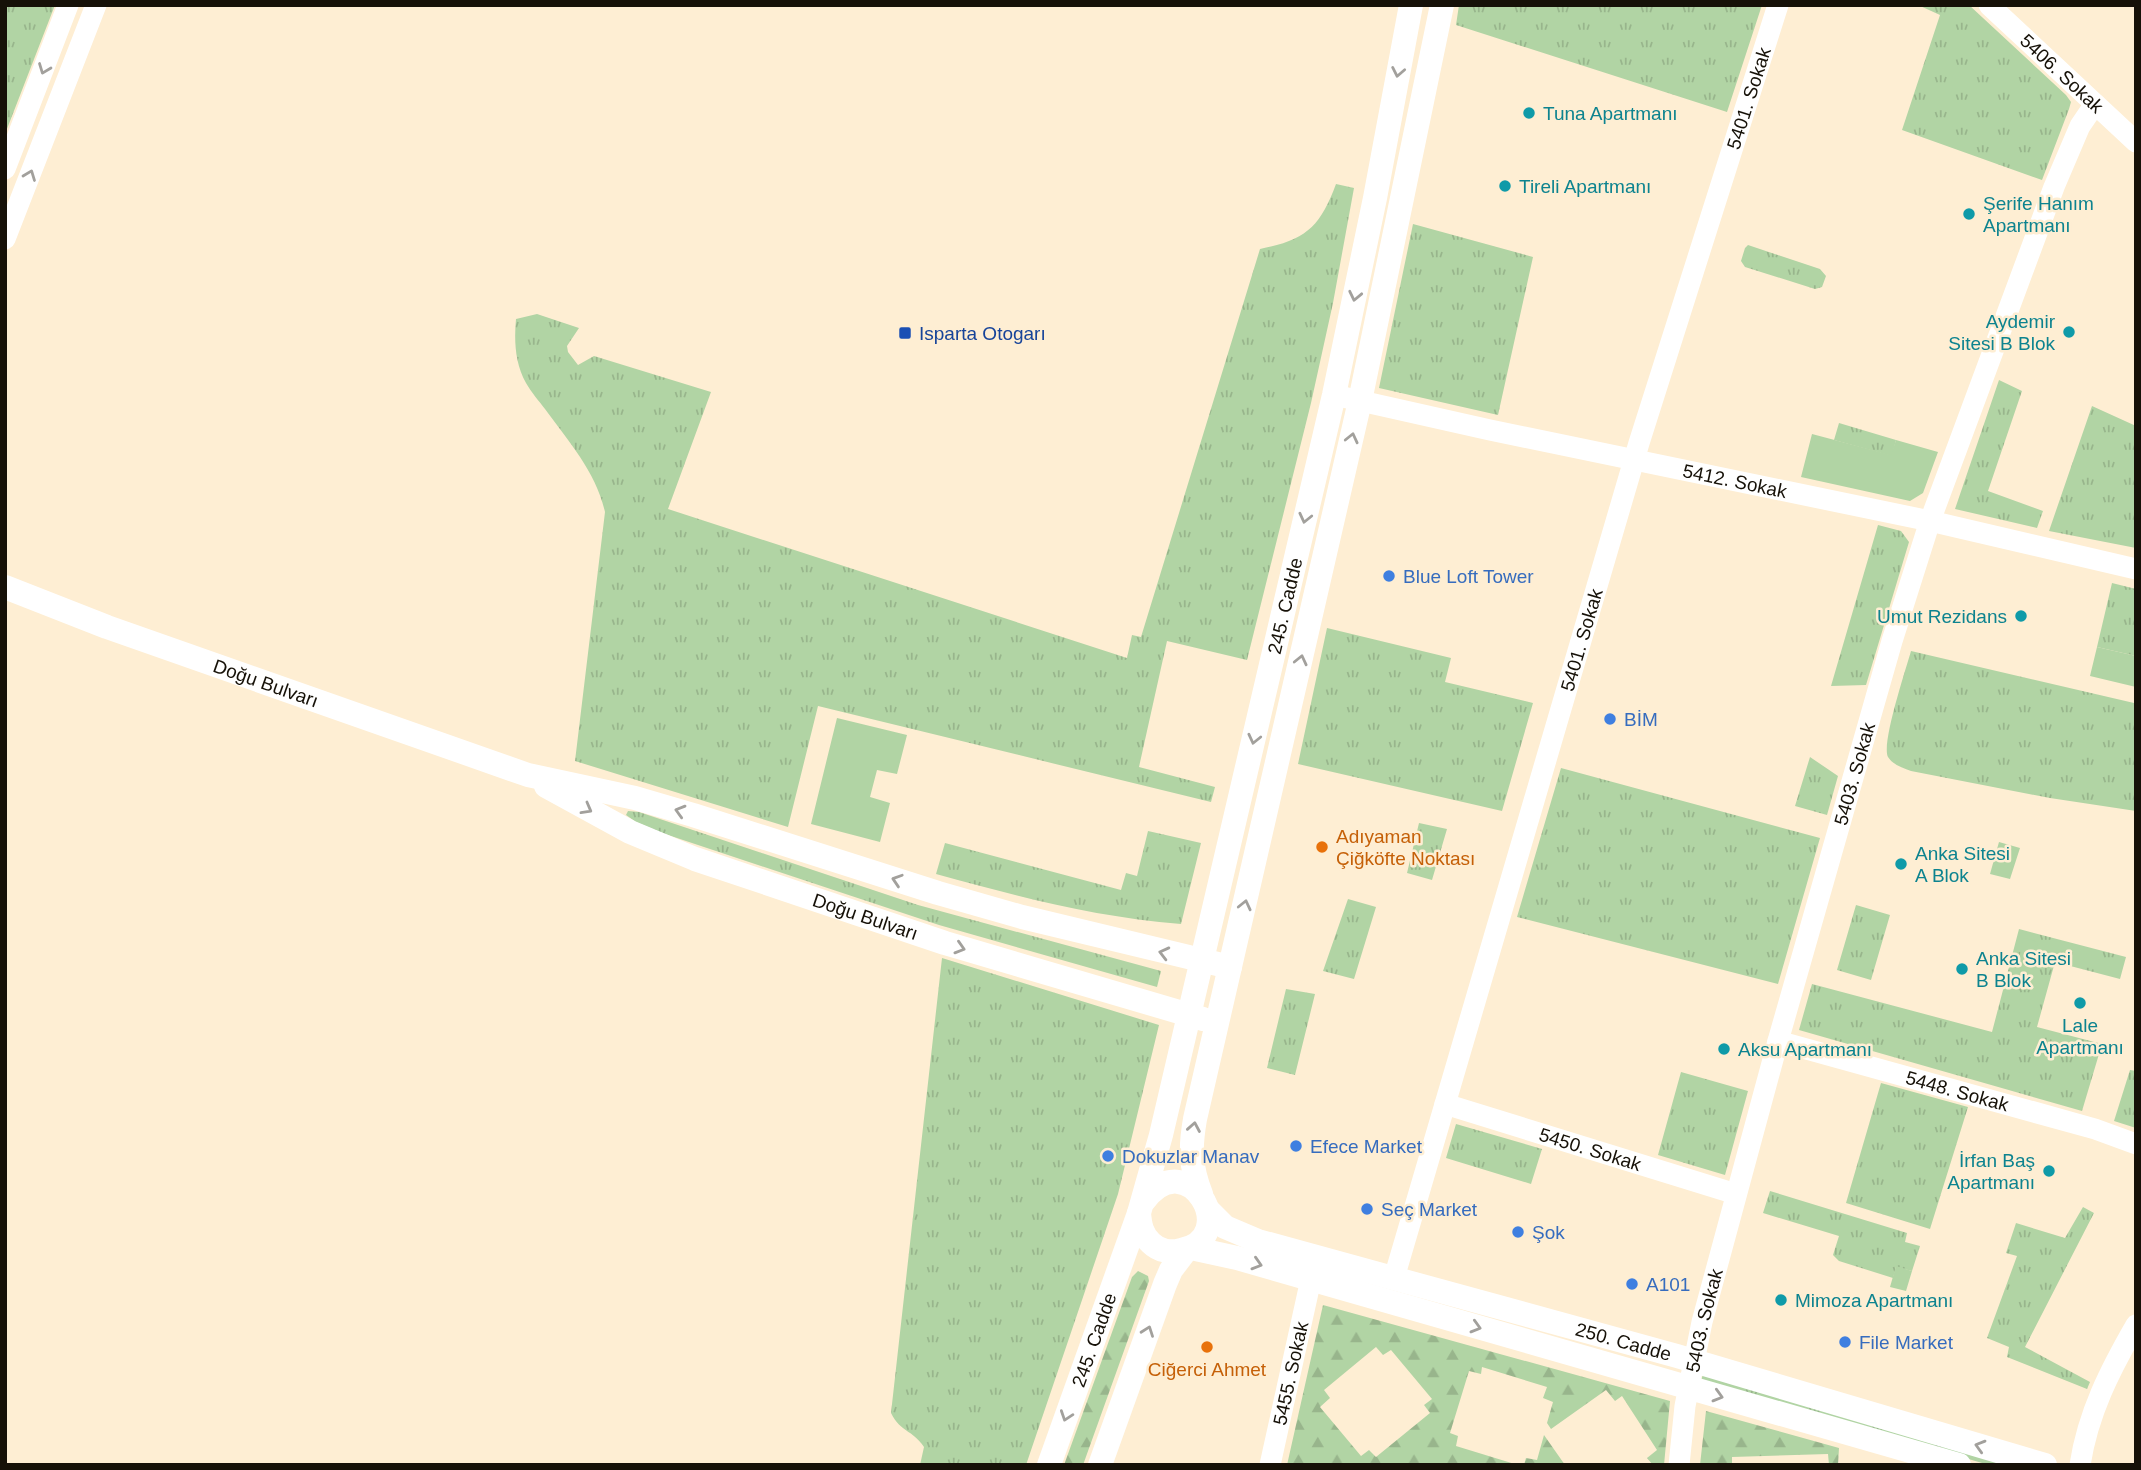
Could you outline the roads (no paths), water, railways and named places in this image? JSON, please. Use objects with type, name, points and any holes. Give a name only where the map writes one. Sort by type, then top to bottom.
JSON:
[{"type":"street","points":[[5,169],[68,5]]},
{"type":"street","points":[[5,239],[96,5]]},
{"type":"street","name":"245. Cadde","points":[[1049,1465],[1154,1165],[1334,395],[1411,5]]},
{"type":"street","name":"245. Cadde","points":[[1205,1202],[1191,1164],[1192,1141],[1360,401],[1442,5]]},
{"type":"street","name":"5401. Sokak","points":[[1394,1278],[1634,460],[1778,5]]},
{"type":"street","name":"5406. Sokak","points":[[1989,5],[2136,142]]},
{"type":"street","name":"5403. Sokak","points":[[1679,1465],[1693,1361],[1778,1041],[1879,686],[1930,521],[2054,187],[2080,126],[2095,104]]},
{"type":"street","name":"5412. Sokak","points":[[1334,395],[1930,521],[2136,569]]},
{"type":"street","name":"Doğu Bulvarı","points":[[5,587],[107,627],[528,775],[635,798],[938,893],[1080,932],[1230,967]]},
{"type":"street","name":"Doğu Bulvarı","points":[[528,775],[630,832],[695,859],[945,943],[1218,1023]]},
{"type":"street","name":"5448. Sokak","points":[[1778,1041],[2095,1129],[2136,1144]]},
{"type":"street","name":"5450. Sokak","points":[[1445,1104],[1736,1194]]},
{"type":"street","points":[[1100,1465],[1165,1284],[1178,1259],[1203,1237],[1208,1226],[1205,1202],[1192,1186],[1170,1182],[1158,1186],[1141,1208],[1140,1225],[1152,1244],[1162,1250],[1173,1252],[1189,1249]]},
{"type":"street","name":"250. Cadde","points":[[1205,1202],[1225,1227],[1240,1234],[1693,1361],[2045,1465]]},
{"type":"street","name":"250. Cadde","points":[[1189,1249],[1221,1253],[1959,1465]]},
{"type":"street","name":"5455. Sokak","points":[[1270,1465],[1311,1279]]},
{"type":"street","points":[[2080,1465],[2094,1406],[2110,1370],[2136,1325]]},
{"type":"place","name":"Tuna Apartmanı","points":[[1529,113]]},
{"type":"place","name":"Tireli Apartmanı","points":[[1505,186]]},
{"type":"place","name":"Şerife Hanım Apartmanı","points":[[1969,214]]},
{"type":"place","name":"Aydemir Sitesi B Blok","points":[[2069,332]]},
{"type":"place","name":"Isparta Otogarı","points":[[905,333]]},
{"type":"place","name":"Blue Loft Tower","points":[[1389,576]]},
{"type":"place","name":"Umut Rezidans","points":[[2021,616]]},
{"type":"place","name":"BİM","points":[[1610,719]]},
{"type":"place","name":"Adıyaman Çiğköfte Noktası","points":[[1322,847]]},
{"type":"place","name":"Anka Sitesi A Blok","points":[[1901,864]]},
{"type":"place","name":"Anka Sitesi B Blok","points":[[1962,969]]},
{"type":"place","name":"Lale Apartmanı","points":[[2080,1003]]},
{"type":"place","name":"Aksu Apartmanı","points":[[1724,1049]]},
{"type":"place","name":"Efece Market","points":[[1296,1146]]},
{"type":"place","name":"Dokuzlar Manav","points":[[1108,1156]]},
{"type":"place","name":"İrfan Baş Apartmanı","points":[[2049,1171]]},
{"type":"place","name":"Seç Market","points":[[1367,1209]]},
{"type":"place","name":"Şok","points":[[1518,1232]]},
{"type":"place","name":"A101","points":[[1632,1284]]},
{"type":"place","name":"Mimoza Apartmanı","points":[[1781,1300]]},
{"type":"place","name":"File Market","points":[[1845,1342]]},
{"type":"place","name":"Ciğerci Ahmet","points":[[1207,1347]]}]
